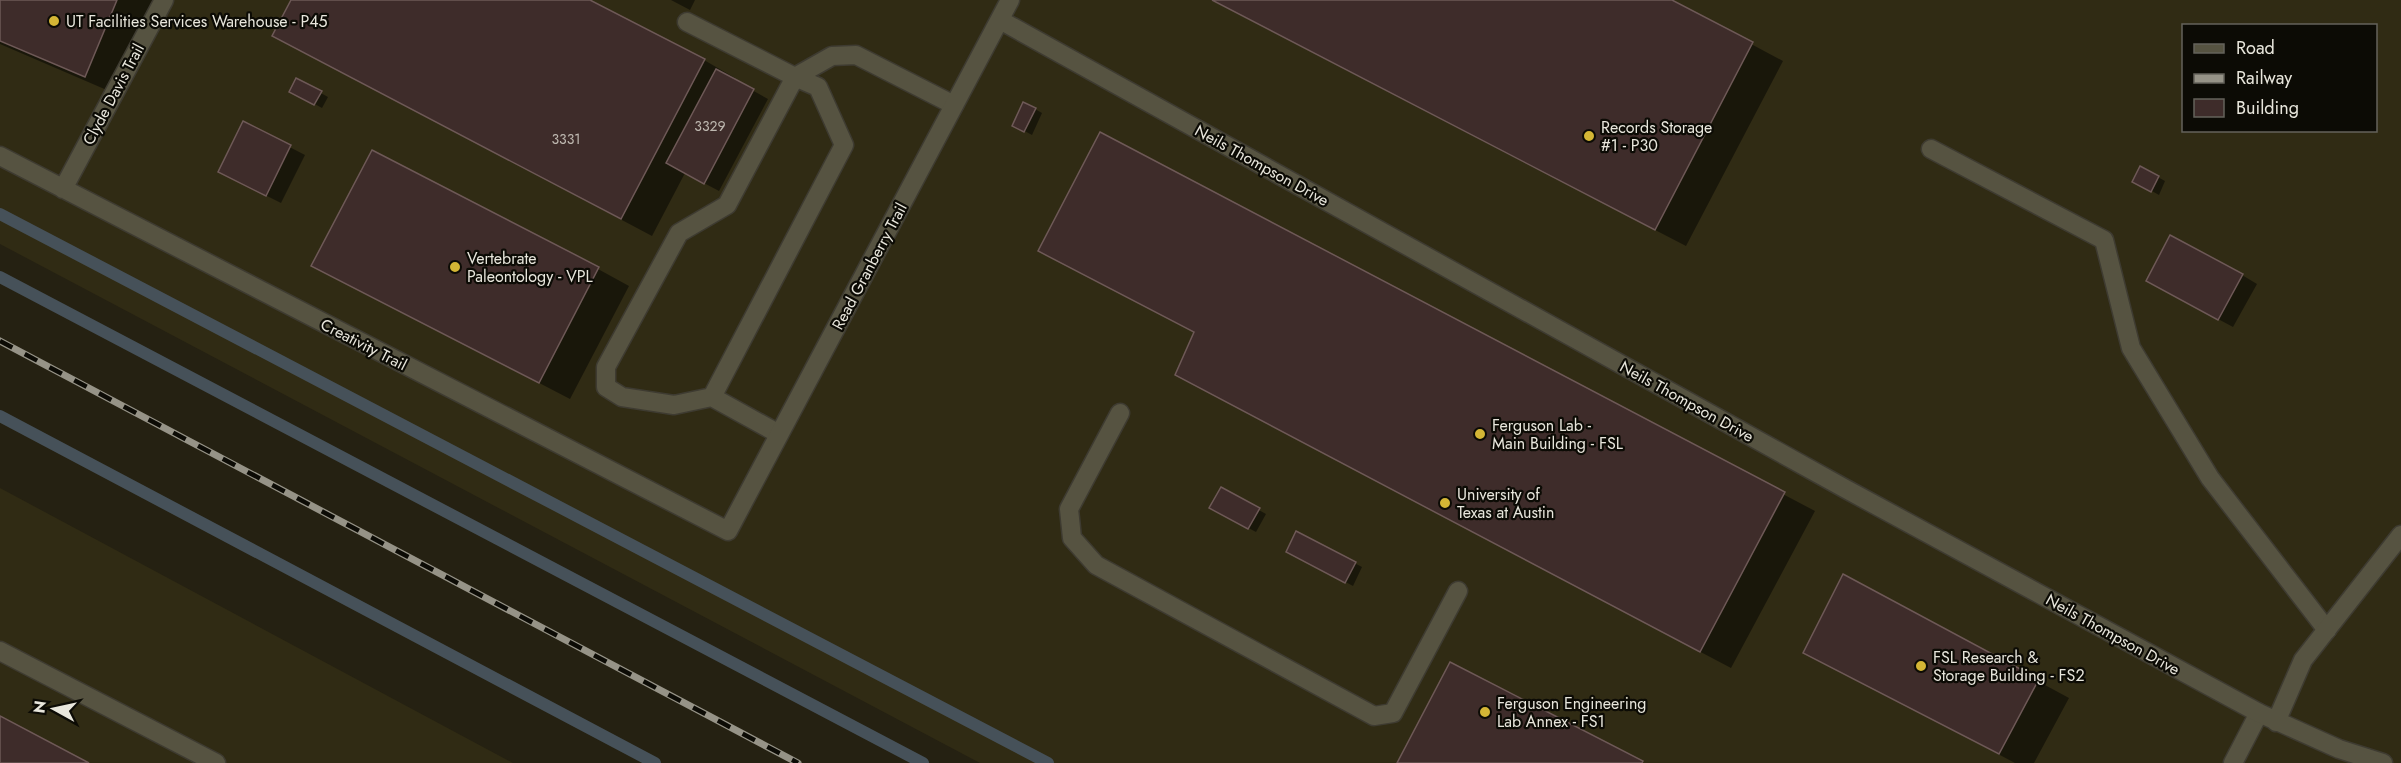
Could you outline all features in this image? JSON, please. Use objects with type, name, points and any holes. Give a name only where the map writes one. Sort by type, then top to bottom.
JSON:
[{"type":"street","name":"Clyde Davis Trail","points":[[63,189],[164,0]]},
{"type":"street","name":"Read Granberry Trail","points":[[728,531],[1010,0]]},
{"type":"street","name":"Neils Thompson Drive","points":[[1000,20],[1855,493],[2259,713],[2339,749],[2383,763]]},
{"type":"street","points":[[687,22],[818,87],[844,145],[712,397]]},
{"type":"street","points":[[779,434],[712,397],[674,405],[622,397],[606,387],[606,367],[680,233],[727,205],[795,77],[832,56],[856,55],[954,105]]},
{"type":"street","points":[[1931,149],[2104,240],[2131,348],[2210,478],[2327,630]]},
{"type":"street","name":"Creativity Trail","points":[[0,156],[728,531]]},
{"type":"street","points":[[1120,413],[1070,509],[1072,538],[1096,565],[1374,716],[1393,713],[1458,591]]},
{"type":"street","points":[[2276,722],[2303,660],[2401,535]]},
{"type":"street","points":[[0,651],[216,763]]},
{"type":"street","points":[[2233,763],[2259,713]]},
{"type":"shaded area","name":"University of Texas at Austin","points":[[0,0],[2401,0],[2401,763],[980,763],[0,244]]},
{"type":"shaded area","points":[[0,488],[513,763],[0,763]]},
{"type":"building","name":"UT Facilities Services Warehouse - P45","points":[[0,0],[117,0],[85,77],[0,41]]},
{"type":"building","points":[[291,0],[590,0],[705,59],[621,219],[272,36]]},
{"type":"building","name":"Records Storage #1 - P30","points":[[1212,0],[1672,0],[1753,42],[1655,230]]},
{"type":"building","points":[[716,69],[754,89],[704,184],[666,163]]},
{"type":"building","points":[[296,78],[322,91],[314,105],[289,92]]},
{"type":"building","points":[[1023,102],[1036,108],[1024,132],[1012,126]]},
{"type":"building","points":[[243,121],[291,145],[266,196],[218,172]]},
{"type":"building","name":"Ferguson Lab - Main Building - FSL","points":[[1100,132],[1785,492],[1700,652],[1175,375],[1194,332],[1038,251]]},
{"type":"building","name":"Vertebrate Paleontology - VPL","points":[[372,150],[599,267],[539,383],[311,266]]},
{"type":"building","points":[[2140,166],[2159,176],[2151,192],[2132,182]]},
{"type":"building","points":[[2170,235],[2243,274],[2218,320],[2146,281]]},
{"type":"building","points":[[1221,487],[1260,508],[1248,529],[1209,508]]},
{"type":"building","points":[[1296,531],[1356,562],[1345,583],[1286,552]]},
{"type":"building","name":"FSL Research & Storage Building - FS2","points":[[1843,574],[2039,679],[1999,754],[1803,653]]},
{"type":"building","name":"Ferguson Engineering Lab Annex - FS1","points":[[1450,662],[1643,761],[1642,763],[1397,763]]},
{"type":"building","points":[[0,716],[89,763],[0,763]]},
{"type":"waterway","points":[[0,214],[1048,763]]},
{"type":"waterway","points":[[0,277],[923,763]]},
{"type":"waterway","points":[[0,416],[655,763]]},
{"type":"railway","points":[[0,341],[798,763]]},
{"type":"place","name":"UT Facilities Services Warehouse - P45","points":[[54,21]]},
{"type":"place","name":"Records Storage #1 - P30","points":[[1589,136]]},
{"type":"place","name":"Vertebrate Paleontology - VPL","points":[[455,267]]},
{"type":"place","name":"Ferguson Lab - Main Building - FSL","points":[[1480,434]]},
{"type":"place","name":"University of Texas at Austin","points":[[1445,503]]},
{"type":"place","name":"FSL Research & Storage Building - FS2","points":[[1921,666]]},
{"type":"place","name":"Ferguson Engineering Lab Annex - FS1","points":[[1485,712]]}]
